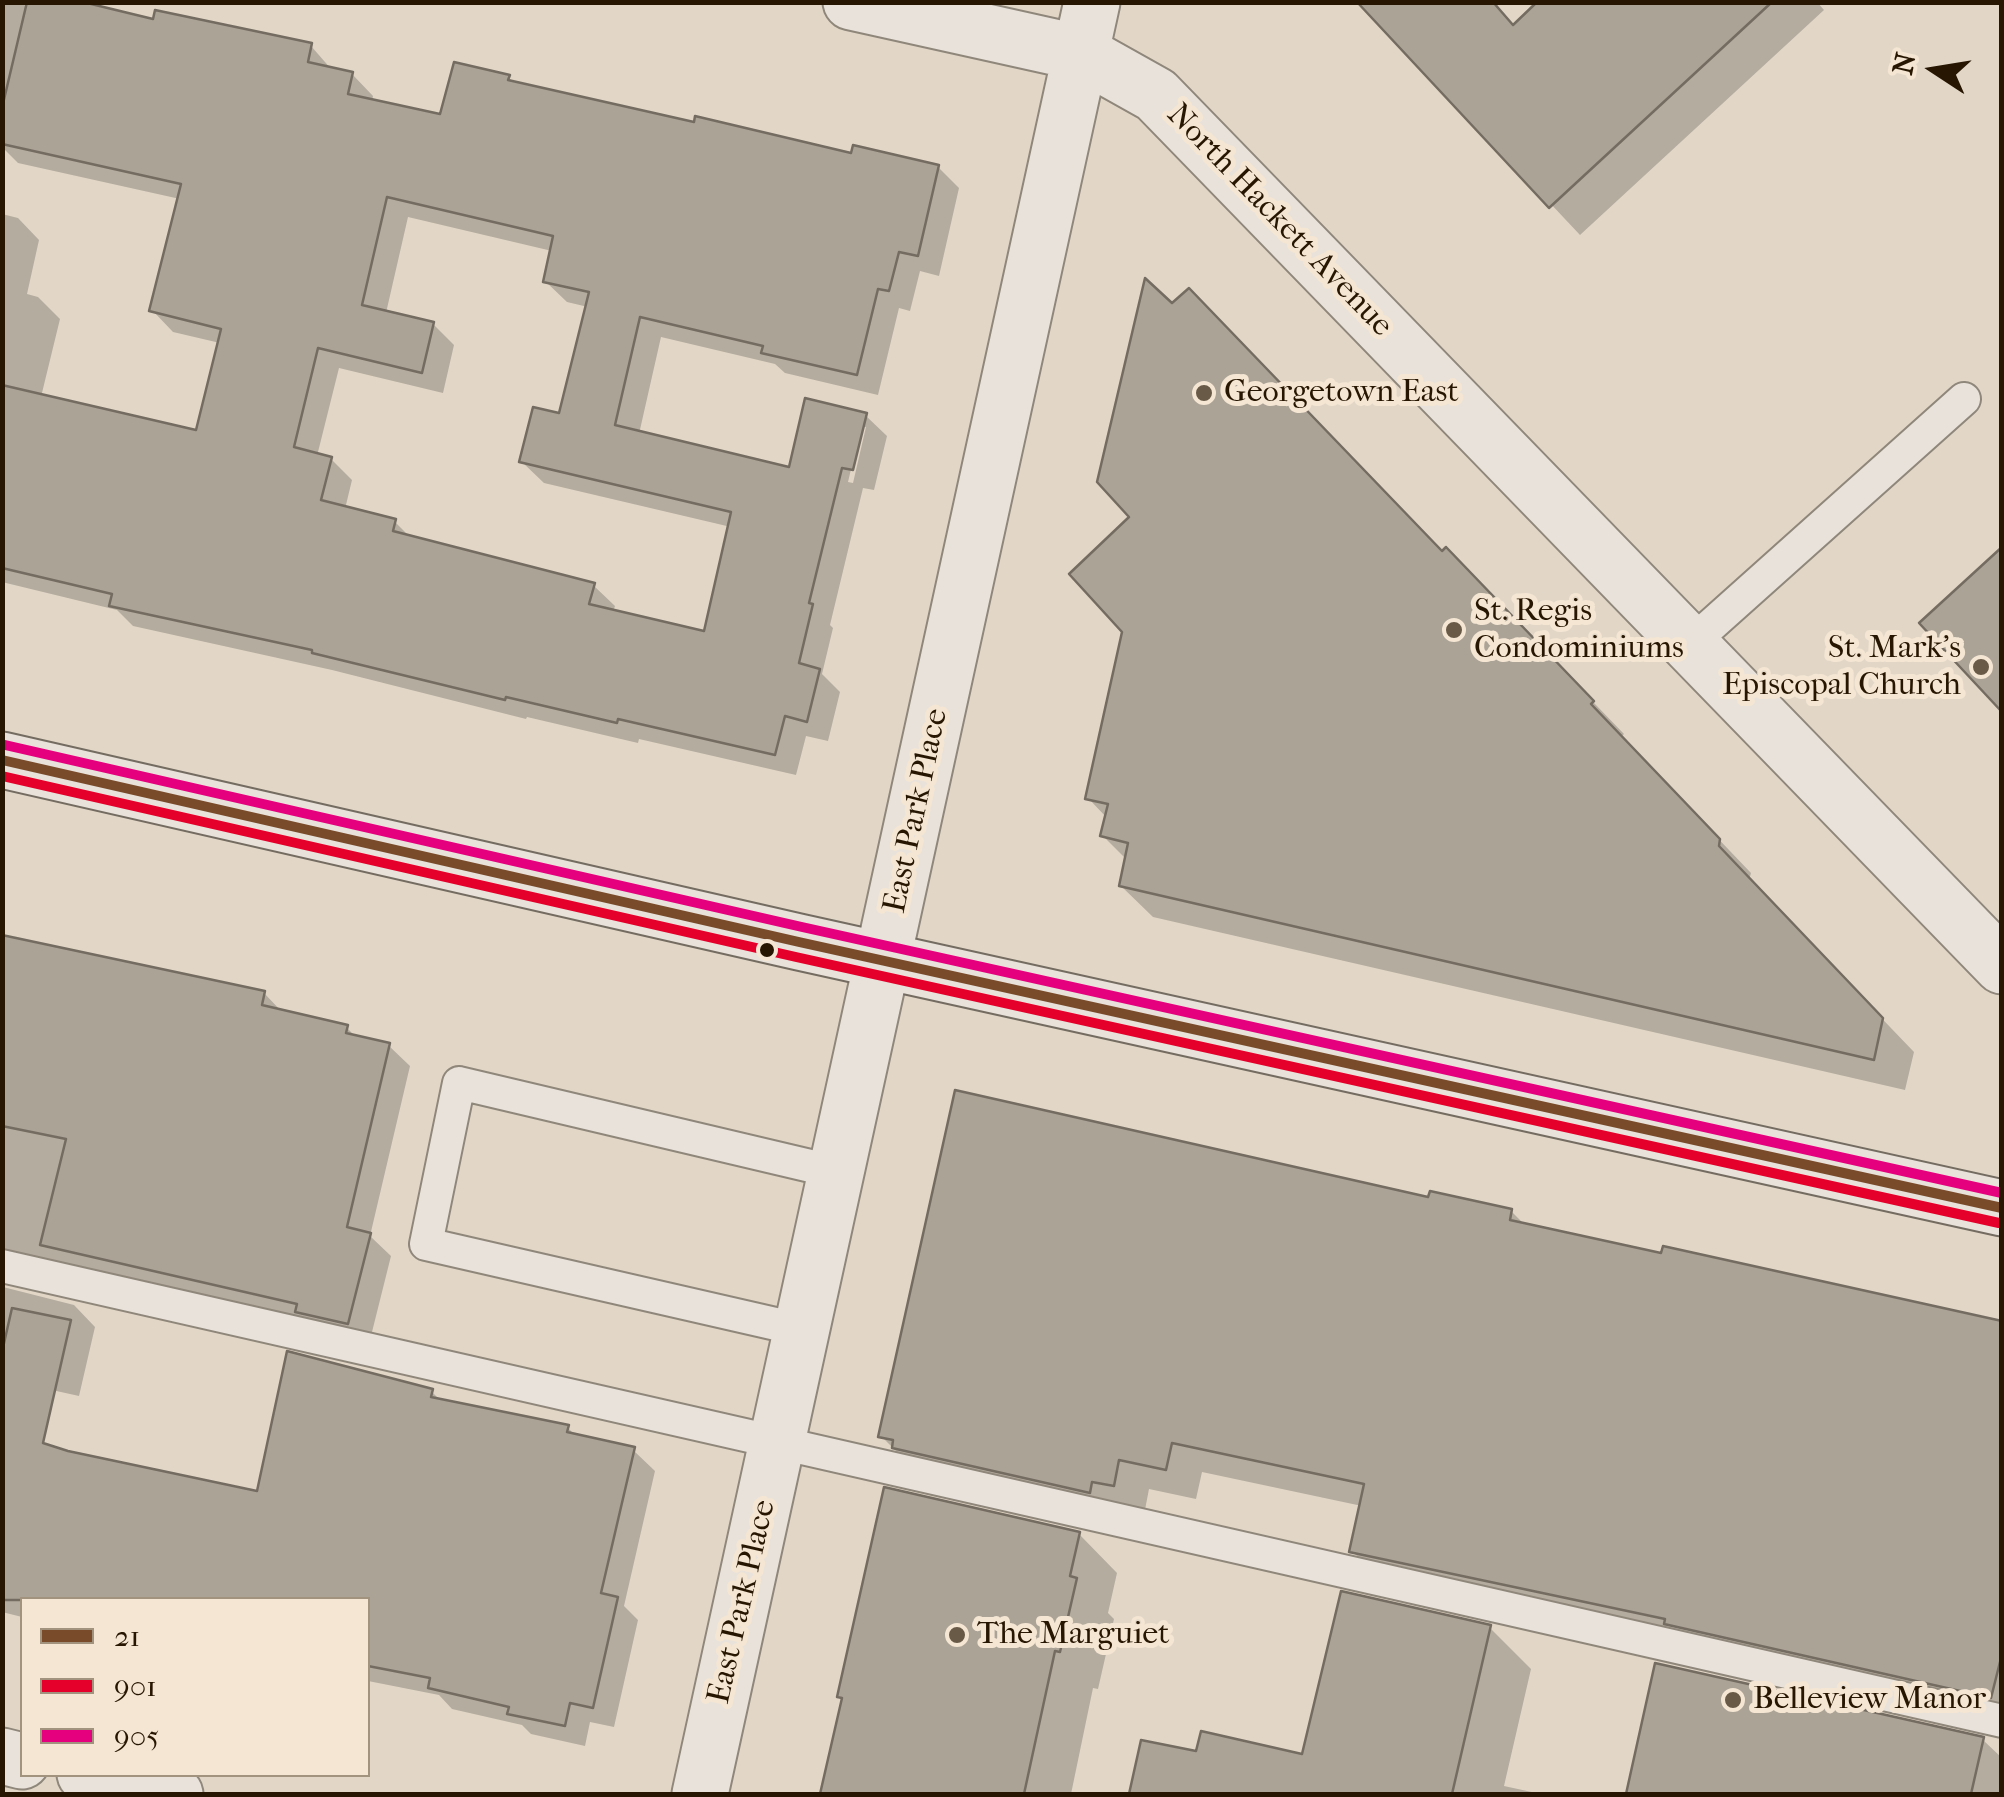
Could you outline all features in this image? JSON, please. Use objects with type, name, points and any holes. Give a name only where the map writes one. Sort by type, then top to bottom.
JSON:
[{"type":"street","name":"North Hackett Avenue","points":[[851,2],[1086,28],[2002,966]]},
{"type":"street","name":"East Park Place","points":[[700,1794],[1086,28]]},
{"type":"street","points":[[2,760],[884,961],[2002,1208]]},
{"type":"street","points":[[98,1777],[175,1794]]},
{"type":"lane","points":[[1690,644],[1964,399]]},
{"type":"lane","points":[[802,1330],[426,1244],[459,1083],[836,1172]]},
{"type":"lane","points":[[2,1266],[2002,1721]]},
{"type":"building","points":[[27,2],[83,2],[153,19],[155,10],[312,43],[308,62],[353,72],[348,94],[440,114],[454,62],[510,75],[508,80],[694,122],[695,116],[851,153],[853,145],[939,165],[918,256],[899,252],[889,291],[878,289],[857,375],[761,353],[763,346],[640,317],[615,425],[789,467],[805,398],[867,413],[853,470],[842,468],[809,603],[813,604],[799,663],[820,669],[807,722],[785,716],[775,755],[618,719],[617,723],[506,697],[505,700],[312,650],[109,606],[112,594],[2,568],[2,385],[196,430],[221,329],[149,311],[181,184],[2,144],[2,108]],"holes":[[[387,197],[553,236],[543,282],[589,292],[559,413],[533,407],[519,462],[731,512],[704,631],[589,604],[595,583],[393,531],[396,519],[321,500],[332,457],[294,447],[318,348],[422,373],[434,322],[362,305]]]},
{"type":"building","points":[[1357,2],[1493,2],[1513,25],[1537,2],[1772,2],[1549,208]]},
{"type":"building","points":[[1145,278],[1172,303],[1189,288],[1442,551],[1446,547],[1594,701],[1591,704],[1720,839],[1719,846],[1883,1018],[1874,1060],[1119,886],[1128,843],[1100,836],[1108,804],[1085,799],[1122,632],[1069,574],[1129,517],[1097,482]]},
{"type":"building","name":"St. Mark's Episcopal Church","points":[[2002,547],[2002,712],[1919,623]]},
{"type":"building","points":[[2,935],[265,991],[262,1005],[348,1025],[346,1033],[390,1043],[347,1227],[371,1233],[348,1324],[295,1312],[297,1304],[40,1245],[66,1139],[2,1126]]},
{"type":"building","points":[[955,1090],[1428,1197],[1430,1191],[1512,1209],[1510,1220],[1661,1253],[1663,1246],[2002,1321],[2002,1654],[1991,1698],[1664,1624],[1665,1619],[1349,1552],[1364,1484],[1172,1443],[1166,1470],[1119,1460],[1114,1486],[1092,1482],[1090,1493],[892,1448],[893,1440],[878,1437]]},
{"type":"building","points":[[12,1308],[71,1320],[43,1443],[257,1491],[287,1351],[433,1389],[431,1397],[569,1425],[567,1432],[635,1447],[601,1593],[618,1597],[593,1708],[570,1703],[565,1726],[507,1714],[509,1707],[428,1688],[430,1678],[370,1666],[370,1597],[2,1600],[2,1352]]},
{"type":"building","name":"The Marguiet","points":[[884,1487],[1080,1532],[1070,1576],[1077,1578],[1060,1652],[1055,1651],[1024,1794],[820,1794],[842,1698],[837,1697]]},
{"type":"building","points":[[1341,1591],[1491,1625],[1452,1794],[1129,1794],[1141,1740],[1196,1751],[1201,1731],[1302,1754]]},
{"type":"building","name":"Belleview Manor","points":[[1655,1663],[1984,1737],[1971,1794],[1626,1794]]},
{"type":"transit line","name":"905","points":[[5,745],[802,927],[2002,1193]]},
{"type":"transit line","name":"21","points":[[2,760],[799,942],[2002,1208]]},
{"type":"transit line","name":"901","points":[[2,776],[796,957],[1999,1223]]},
{"type":"place","name":"Georgetown East","points":[[1204,393]]},
{"type":"place","name":"St. Regis Condominiums","points":[[1454,630]]},
{"type":"place","name":"St. Mark's Episcopal Church","points":[[1981,667]]},
{"type":"place","name":"The Marguiet","points":[[957,1635]]},
{"type":"place","name":"Belleview Manor","points":[[1733,1700]]}]
